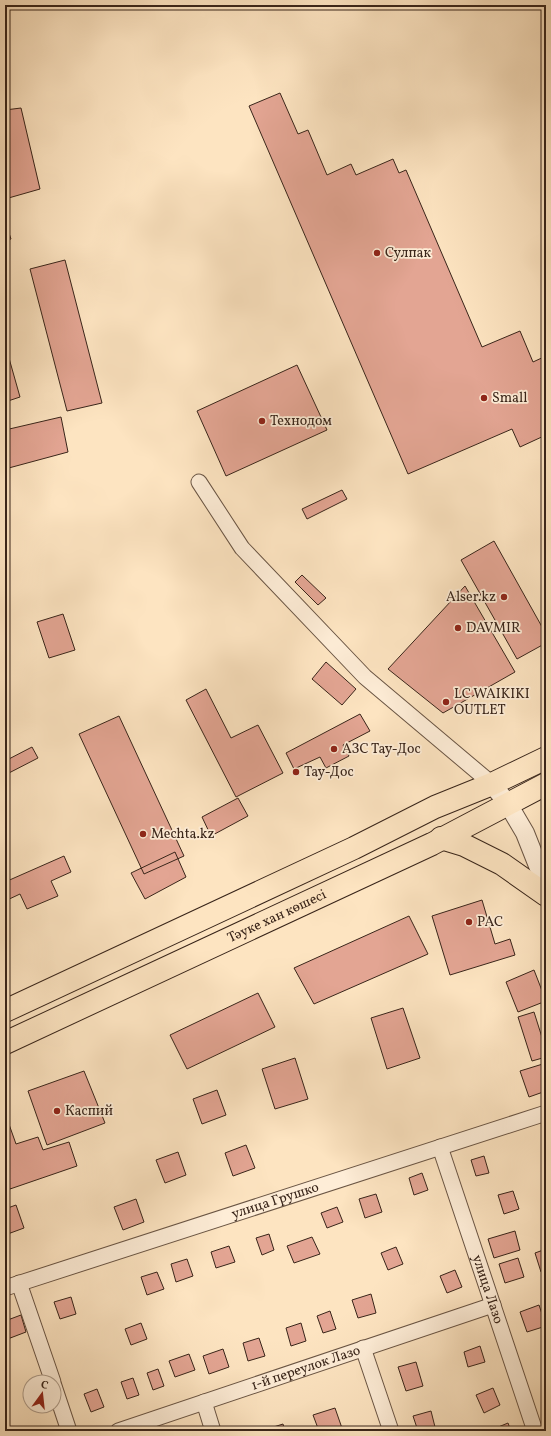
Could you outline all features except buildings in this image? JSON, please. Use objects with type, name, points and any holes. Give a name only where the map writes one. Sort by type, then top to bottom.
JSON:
[{"type":"main road","name":"Тәуке хан көшесі","points":[[5,1011],[354,848],[435,808],[492,784],[546,758]]},
{"type":"main road","name":"Тәуке хан көшесі","points":[[5,1043],[432,844],[546,784]]},
{"type":"main road","points":[[442,838],[464,845],[502,864],[546,895]]},
{"type":"street","points":[[199,482],[242,548],[365,678],[492,784],[508,804],[525,833],[546,886]]},
{"type":"street","name":"улица Грушко","points":[[12,1286],[546,1112]]},
{"type":"street","name":"улица Лазо","points":[[440,1147],[535,1431]]},
{"type":"street","points":[[12,1286],[50,1374]]},
{"type":"street","name":"1-й переулок Лазо","points":[[118,1431],[493,1305]]},
{"type":"street","points":[[363,1348],[391,1431]]},
{"type":"street","points":[[204,1402],[213,1431]]},
{"type":"street","points":[[62,1410],[69,1431]]},
{"type":"place","name":"Сулпак","points":[[377,253]]},
{"type":"place","name":"Small","points":[[484,398]]},
{"type":"place","name":"Технодом","points":[[262,421]]},
{"type":"place","name":"Alser.kz","points":[[504,597]]},
{"type":"place","name":"DAVMIR","points":[[458,628]]},
{"type":"place","name":"LC WAIKIKI OUTLET","points":[[446,702]]},
{"type":"place","name":"АЗС Тау-Дос","points":[[334,749]]},
{"type":"place","name":"Тау-Дос","points":[[296,772]]},
{"type":"place","name":"Mechta.kz","points":[[143,834]]},
{"type":"place","name":"РАС","points":[[469,922]]},
{"type":"place","name":"Каспий","points":[[57,1111]]}]
